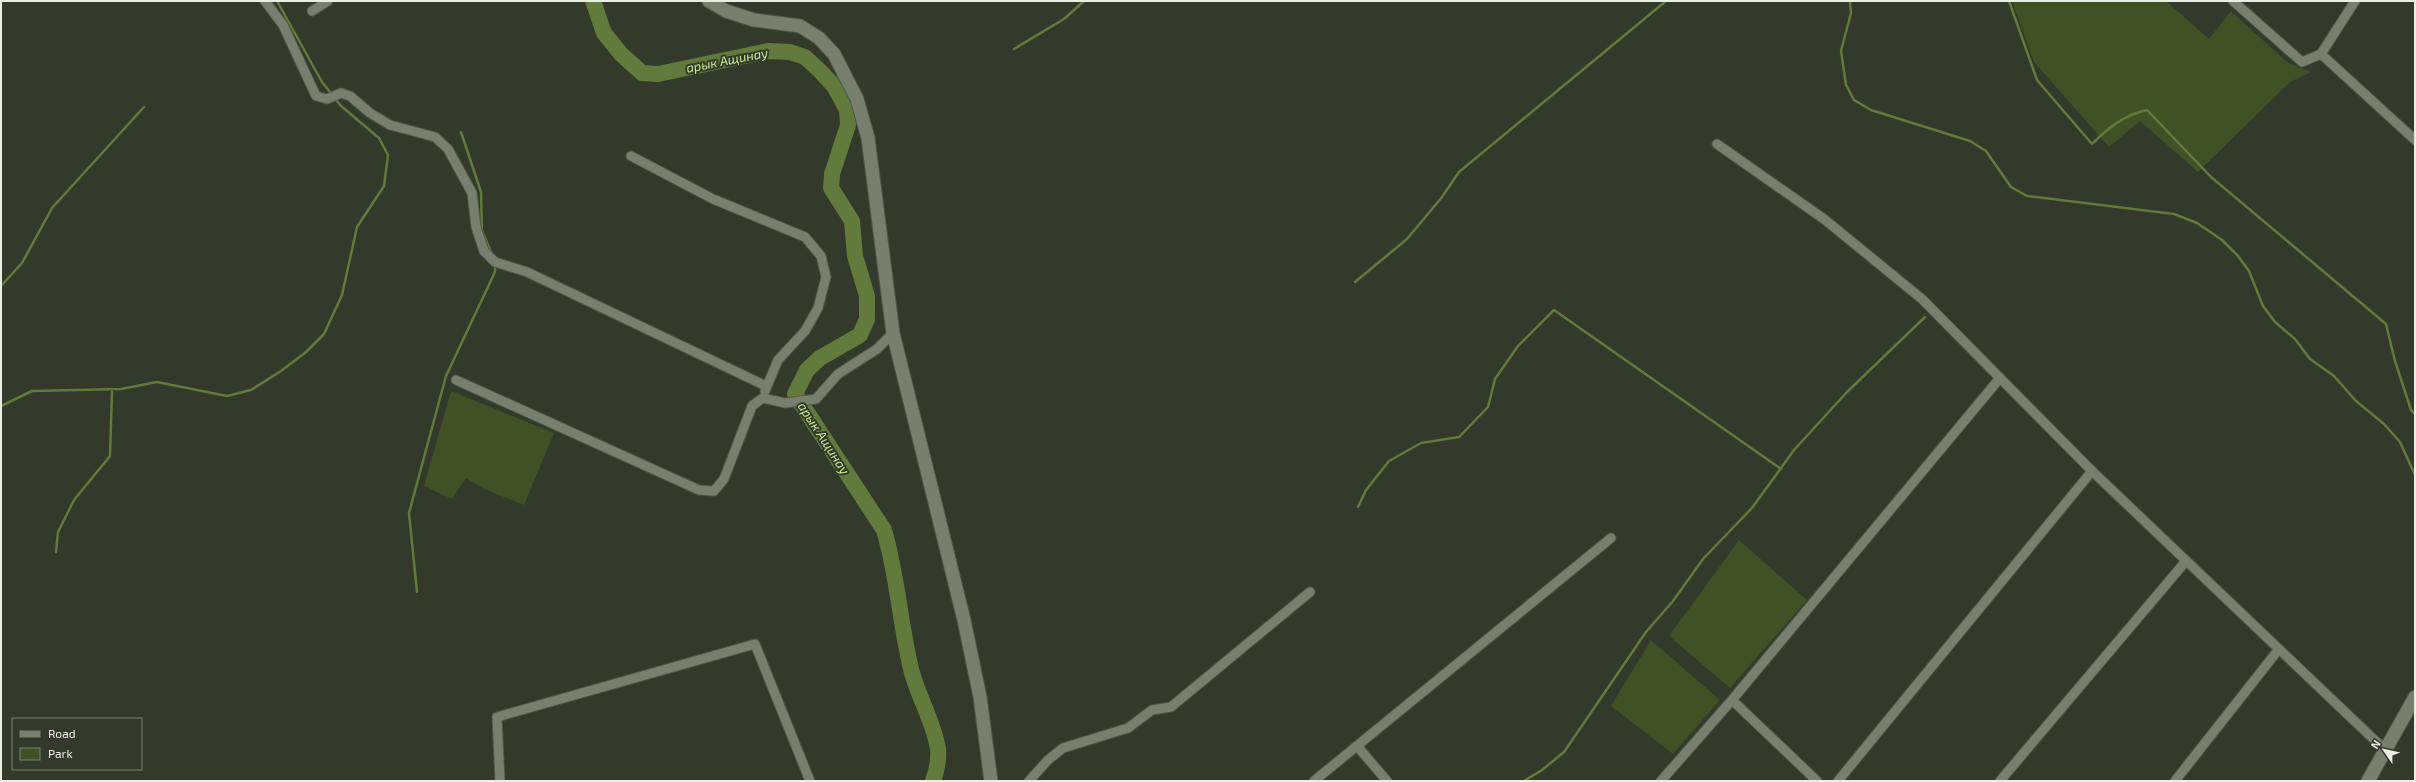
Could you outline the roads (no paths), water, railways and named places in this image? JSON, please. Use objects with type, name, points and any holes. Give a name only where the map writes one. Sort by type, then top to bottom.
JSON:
[{"type":"main road","points":[[709,1],[726,11],[754,20],[800,26],[819,38],[834,54],[857,99],[868,138],[893,333],[964,620],[980,697],[991,781]]},
{"type":"main road","points":[[2368,781],[2415,697]]},
{"type":"street","points":[[265,1],[283,25],[316,96],[327,99],[341,93],[350,96],[370,113],[390,125],[435,137],[448,148],[472,194],[476,227],[484,251],[495,262],[527,272],[766,386]]},
{"type":"street","points":[[312,11],[328,1]]},
{"type":"street","points":[[2233,1],[2302,62],[2321,54],[2355,1]]},
{"type":"street","points":[[2321,54],[2415,140]]},
{"type":"street","points":[[1717,144],[1824,218],[1922,299],[2092,471],[2386,750]]},
{"type":"street","points":[[456,380],[699,490],[714,491],[724,479],[752,406],[763,398],[766,386],[778,360],[805,331],[818,308],[826,277],[821,256],[805,237],[712,199],[631,156]]},
{"type":"street","points":[[763,398],[785,403],[816,399],[838,374],[877,349],[893,333]]},
{"type":"street","points":[[1661,781],[1732,700],[2000,378]]},
{"type":"street","points":[[1838,781],[2092,471]]},
{"type":"street","points":[[1314,781],[1611,538]]},
{"type":"street","points":[[2000,781],[2186,560]]},
{"type":"street","points":[[1029,781],[1048,760],[1063,748],[1128,728],[1152,710],[1171,707],[1310,592]]},
{"type":"street","points":[[500,781],[497,717],[755,644],[810,781]]},
{"type":"street","points":[[2175,781],[2279,649]]},
{"type":"street","points":[[1732,700],[1817,781]]},
{"type":"street","points":[[1357,746],[1387,781]]},
{"type":"waterway","points":[[1,406],[32,391],[121,389],[157,382],[227,396],[251,390],[281,371],[306,352],[324,334],[342,295],[357,227],[384,186],[388,155],[379,138],[341,106],[322,82],[277,1]]},
{"type":"waterway","name":"арык Ащинау","points":[[593,1],[604,33],[621,54],[642,73],[658,74],[768,51],[790,52],[805,57],[821,72],[834,86],[847,110],[848,125],[832,174],[831,188],[852,221],[855,256],[867,296],[867,319],[860,335],[820,358],[807,370],[795,394],[884,530],[893,566],[912,673],[930,720],[938,749],[936,773],[933,781]]},
{"type":"waterway","points":[[1014,49],[1064,19],[1084,1]]},
{"type":"waterway","points":[[1355,282],[1407,239],[1442,197],[1459,172],[1666,1]]},
{"type":"waterway","points":[[1850,1],[1851,13],[1841,51],[1846,85],[1854,100],[1871,110],[1970,141],[1986,151],[2011,187],[2027,196],[2174,214],[2197,223],[2222,240],[2238,256],[2249,271],[2263,306],[2275,322],[2295,339],[2310,359],[2334,376],[2356,401],[2384,424],[2400,442],[2415,475]]},
{"type":"waterway","points":[[2009,1],[2037,80],[2092,144],[2117,123],[2131,115],[2147,110],[2211,177],[2386,324],[2395,361],[2411,410],[2415,414]]},
{"type":"waterway","points":[[1,286],[22,263],[52,208],[144,107]]},
{"type":"waterway","points":[[461,132],[481,192],[482,231],[492,254]]},
{"type":"waterway","points":[[417,592],[409,513],[446,376],[495,272],[495,264]]},
{"type":"waterway","points":[[1358,507],[1366,490],[1389,461],[1421,443],[1459,437],[1488,407],[1495,379],[1518,346],[1554,310],[1781,469]]},
{"type":"waterway","points":[[1524,781],[1542,770],[1564,752],[1646,632],[1673,601],[1703,559],[1752,508],[1794,450],[1847,392],[1925,317]]},
{"type":"waterway","points":[[56,552],[58,532],[74,500],[110,456],[112,392]]}]
